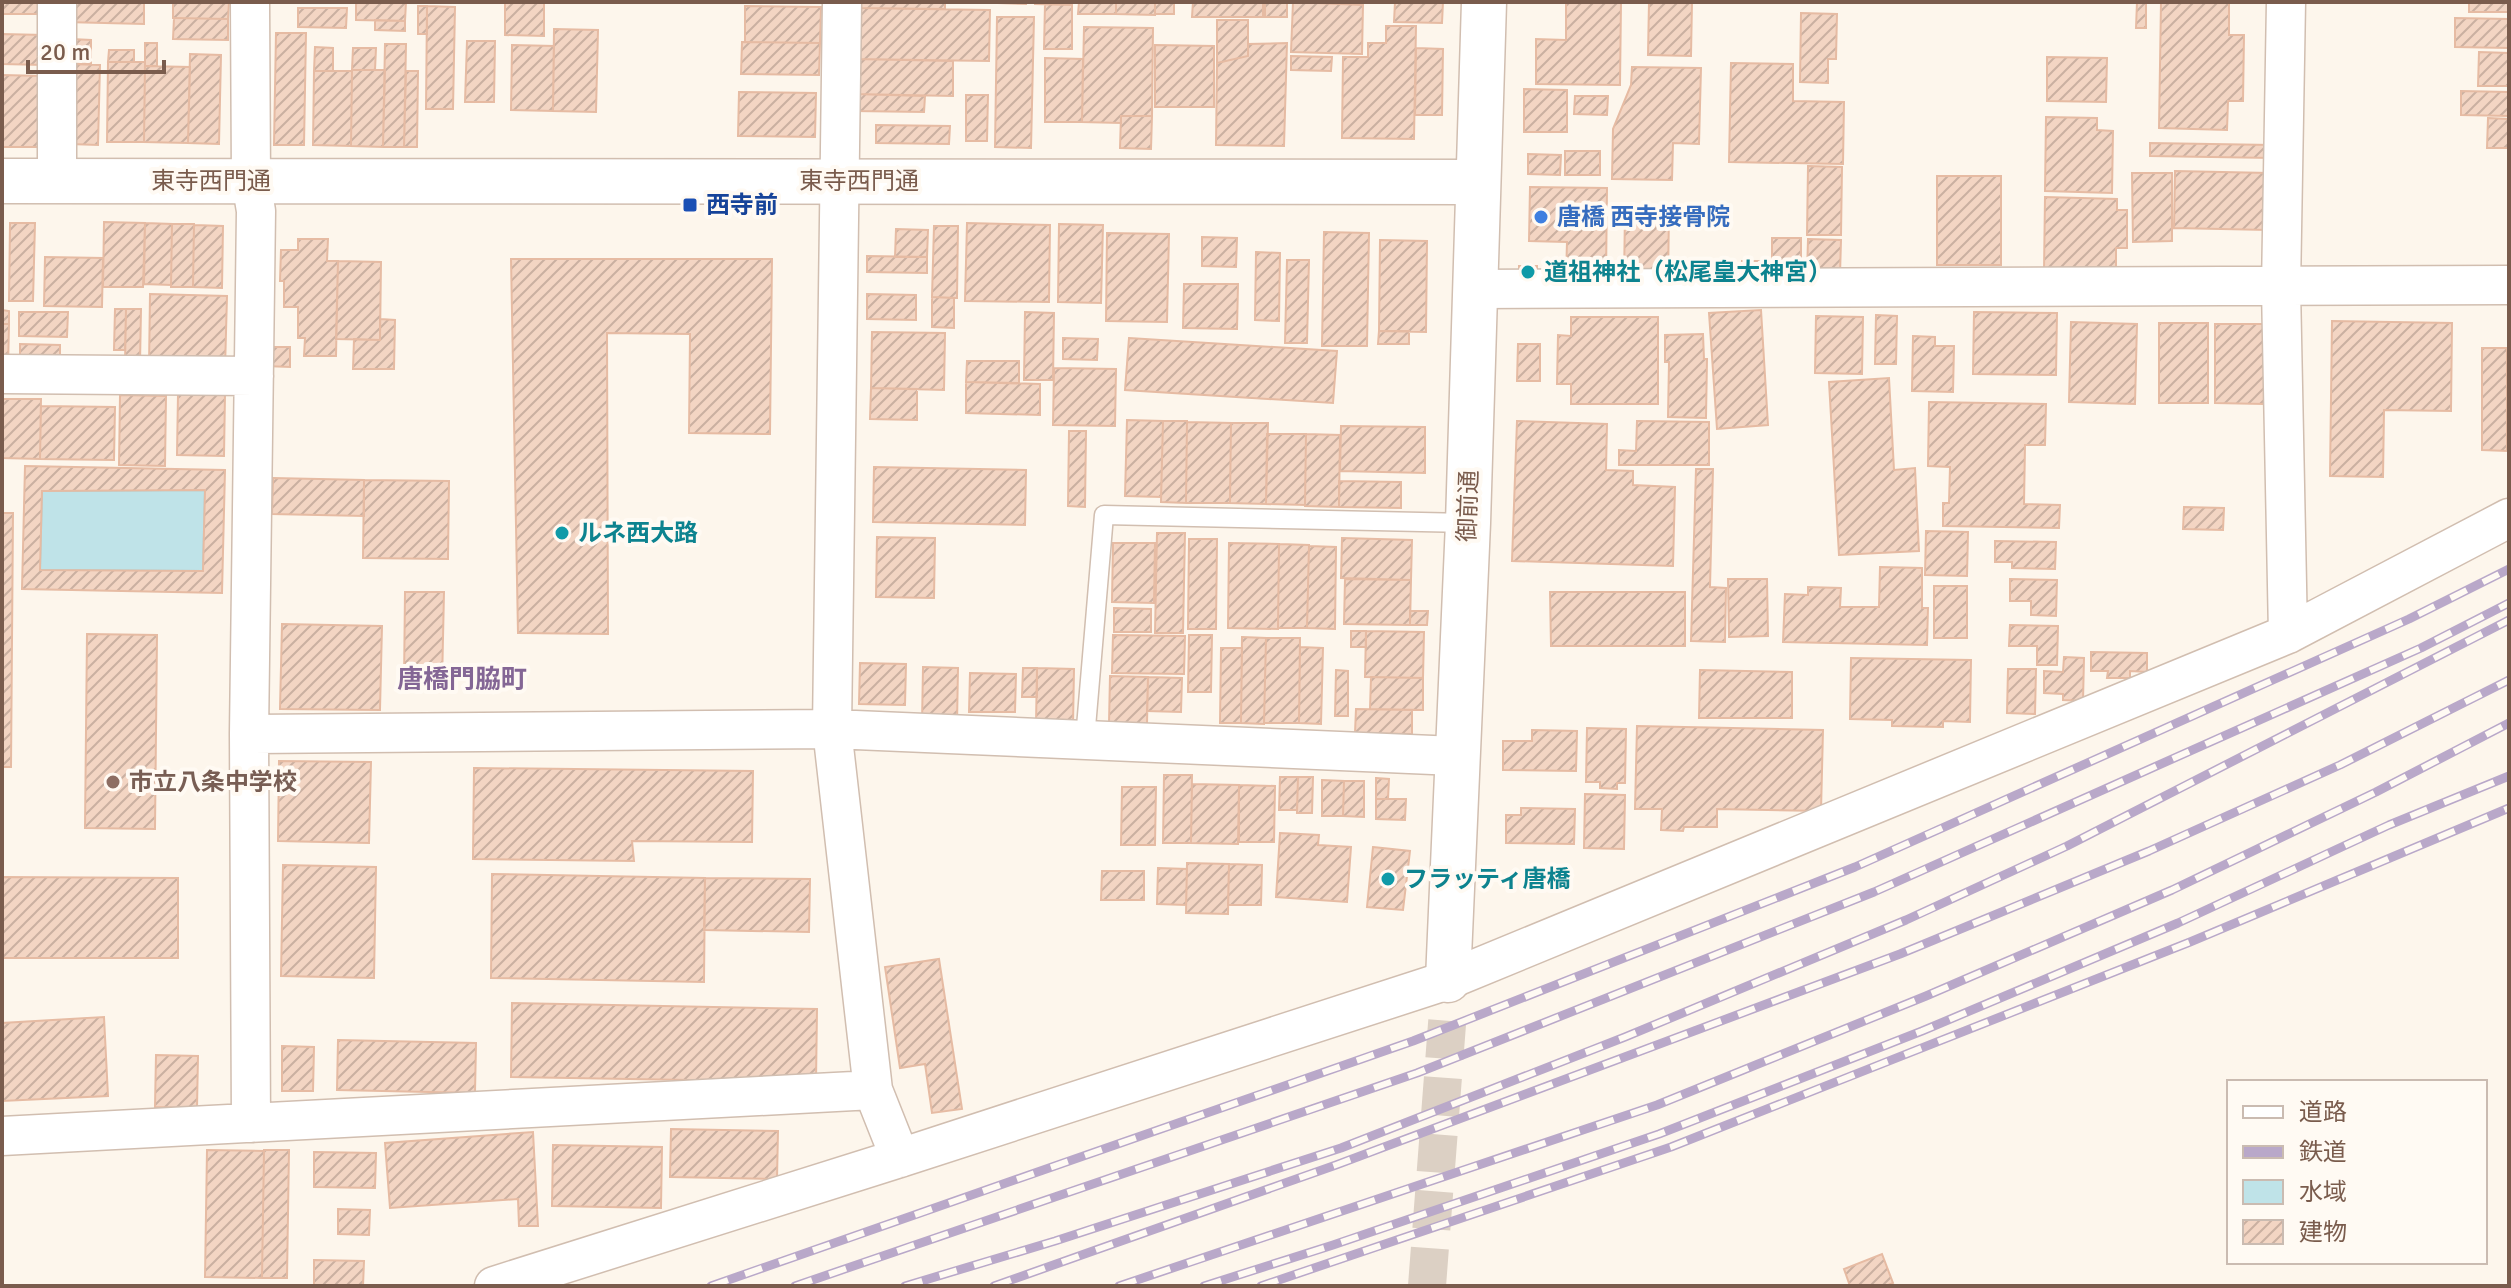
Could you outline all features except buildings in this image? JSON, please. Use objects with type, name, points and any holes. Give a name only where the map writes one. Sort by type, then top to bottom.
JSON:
[{"type":"street","points":[[57,2],[57,181]]},
{"type":"street","points":[[250,2],[251,181],[256,211],[249,734],[251,1123]]},
{"type":"street","points":[[842,2],[832,729],[873,1090],[900,1158]]},
{"type":"street","name":"御前通","points":[[1448,995],[1468,523],[1484,2]]},
{"type":"street","points":[[2286,2],[2281,288],[2288,634]]},
{"type":"street","name":"東寺西門通","points":[[2,181],[1477,182]]},
{"type":"street","points":[[1474,289],[2509,285]]},
{"type":"street","points":[[2,374],[254,376]]},
{"type":"street","points":[[494,1286],[900,1158],[1448,995],[2288,634],[2509,518]]},
{"type":"street","points":[[249,734],[832,729],[1456,756]]},
{"type":"street","points":[[2,1136],[873,1090]]},
{"type":"lane","points":[[1085,739],[1104,515],[1468,523]]},
{"type":"water","points":[[205,490],[203,571],[40,570],[42,491]]},
{"type":"tunnel","points":[[1427,1286],[1448,1011]]},
{"type":"railway","points":[[711,1286],[1413,1041],[1855,867],[2409,619],[2509,569]]},
{"type":"railway","points":[[795,1286],[1417,1073],[1874,892],[2421,648],[2509,603]]},
{"type":"railway","points":[[905,1286],[1341,1148],[1625,1037],[1906,920],[2067,846],[2509,620]]},
{"type":"railway","points":[[994,1286],[1336,1165],[1900,954],[2149,851],[2340,765],[2509,680]]},
{"type":"railway","points":[[1119,1286],[1657,1105],[1926,996],[2172,890],[2376,792],[2509,723]]},
{"type":"railway","points":[[1204,1286],[1659,1134],[1922,1031],[2178,923],[2389,825],[2509,776]]},
{"type":"railway","points":[[1261,1286],[1671,1147],[2190,942],[2509,808]]},
{"type":"place","name":"西寺前","points":[[690,205]]},
{"type":"place","name":"唐橋 西寺接骨院","points":[[1541,217]]},
{"type":"place","name":"道祖神社（松尾皇大神宮）","points":[[1528,272]]},
{"type":"place","name":"ルネ西大路","points":[[562,533]]},
{"type":"place","name":"市立八条中学校","points":[[113,782]]},
{"type":"place","name":"フラッティ唐橋","points":[[1388,879]]},
{"type":"district","name":"唐橋門脇町","points":[[462,679]]}]
